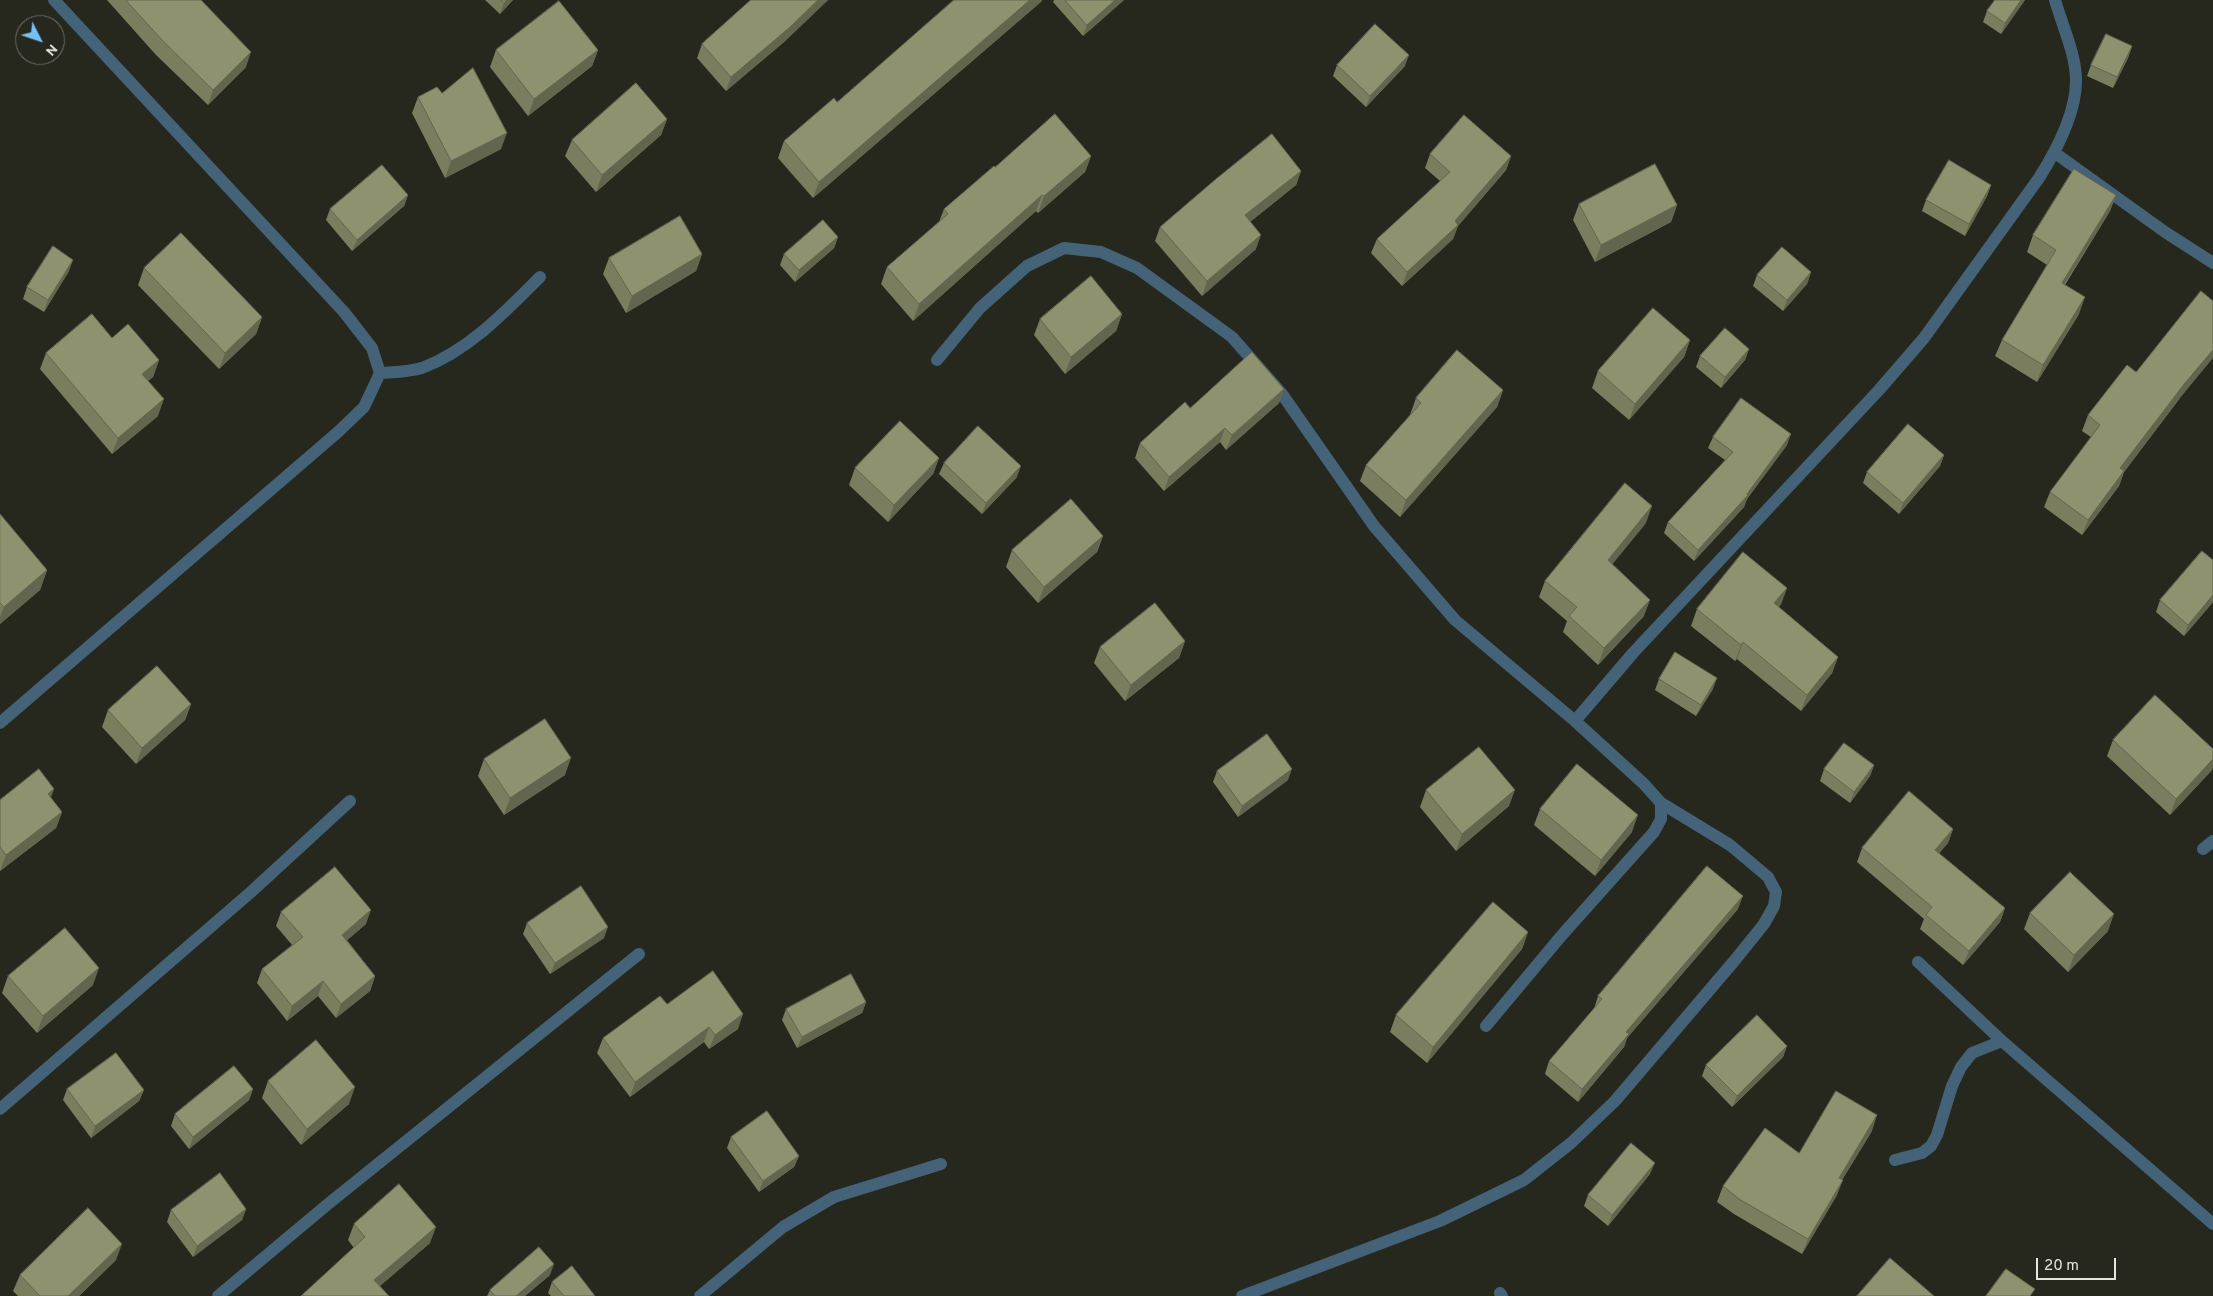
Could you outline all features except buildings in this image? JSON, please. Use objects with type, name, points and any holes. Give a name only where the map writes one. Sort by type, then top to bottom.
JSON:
[{"type":"street","points":[[0,723],[338,432],[364,407],[380,373],[372,348],[344,312],[54,0]]},
{"type":"street","points":[[1574,721],[1633,653],[1879,390],[1924,338],[2039,178],[2055,153],[2070,114],[2076,79],[2055,0]]},
{"type":"street","points":[[2055,153],[2166,232],[2213,262]]},
{"type":"street","points":[[937,360],[980,308],[1020,272],[1027,266],[1064,248],[1101,252],[1137,268],[1232,337],[1282,394],[1374,526],[1450,614],[1574,721],[1644,784],[1661,803],[1730,845],[1768,877],[1776,892],[1774,906],[1764,924],[1615,1101],[1571,1143],[1524,1180],[1440,1221],[1242,1296]]},
{"type":"street","points":[[380,373],[420,368],[456,350],[489,327],[540,277]]},
{"type":"street","points":[[0,1109],[250,892],[350,801]]},
{"type":"street","points":[[1486,1026],[1562,935],[1654,832],[1661,819],[1661,803]]},
{"type":"street","points":[[218,1296],[328,1204],[638,954]]},
{"type":"street","points":[[1918,962],[2002,1041],[2213,1224]]},
{"type":"street","points":[[1895,1160],[1922,1153],[1931,1146],[1937,1135],[1952,1086],[1961,1066],[1972,1053],[2002,1041]]},
{"type":"street","points":[[700,1296],[783,1227],[834,1196],[941,1164]]}]
